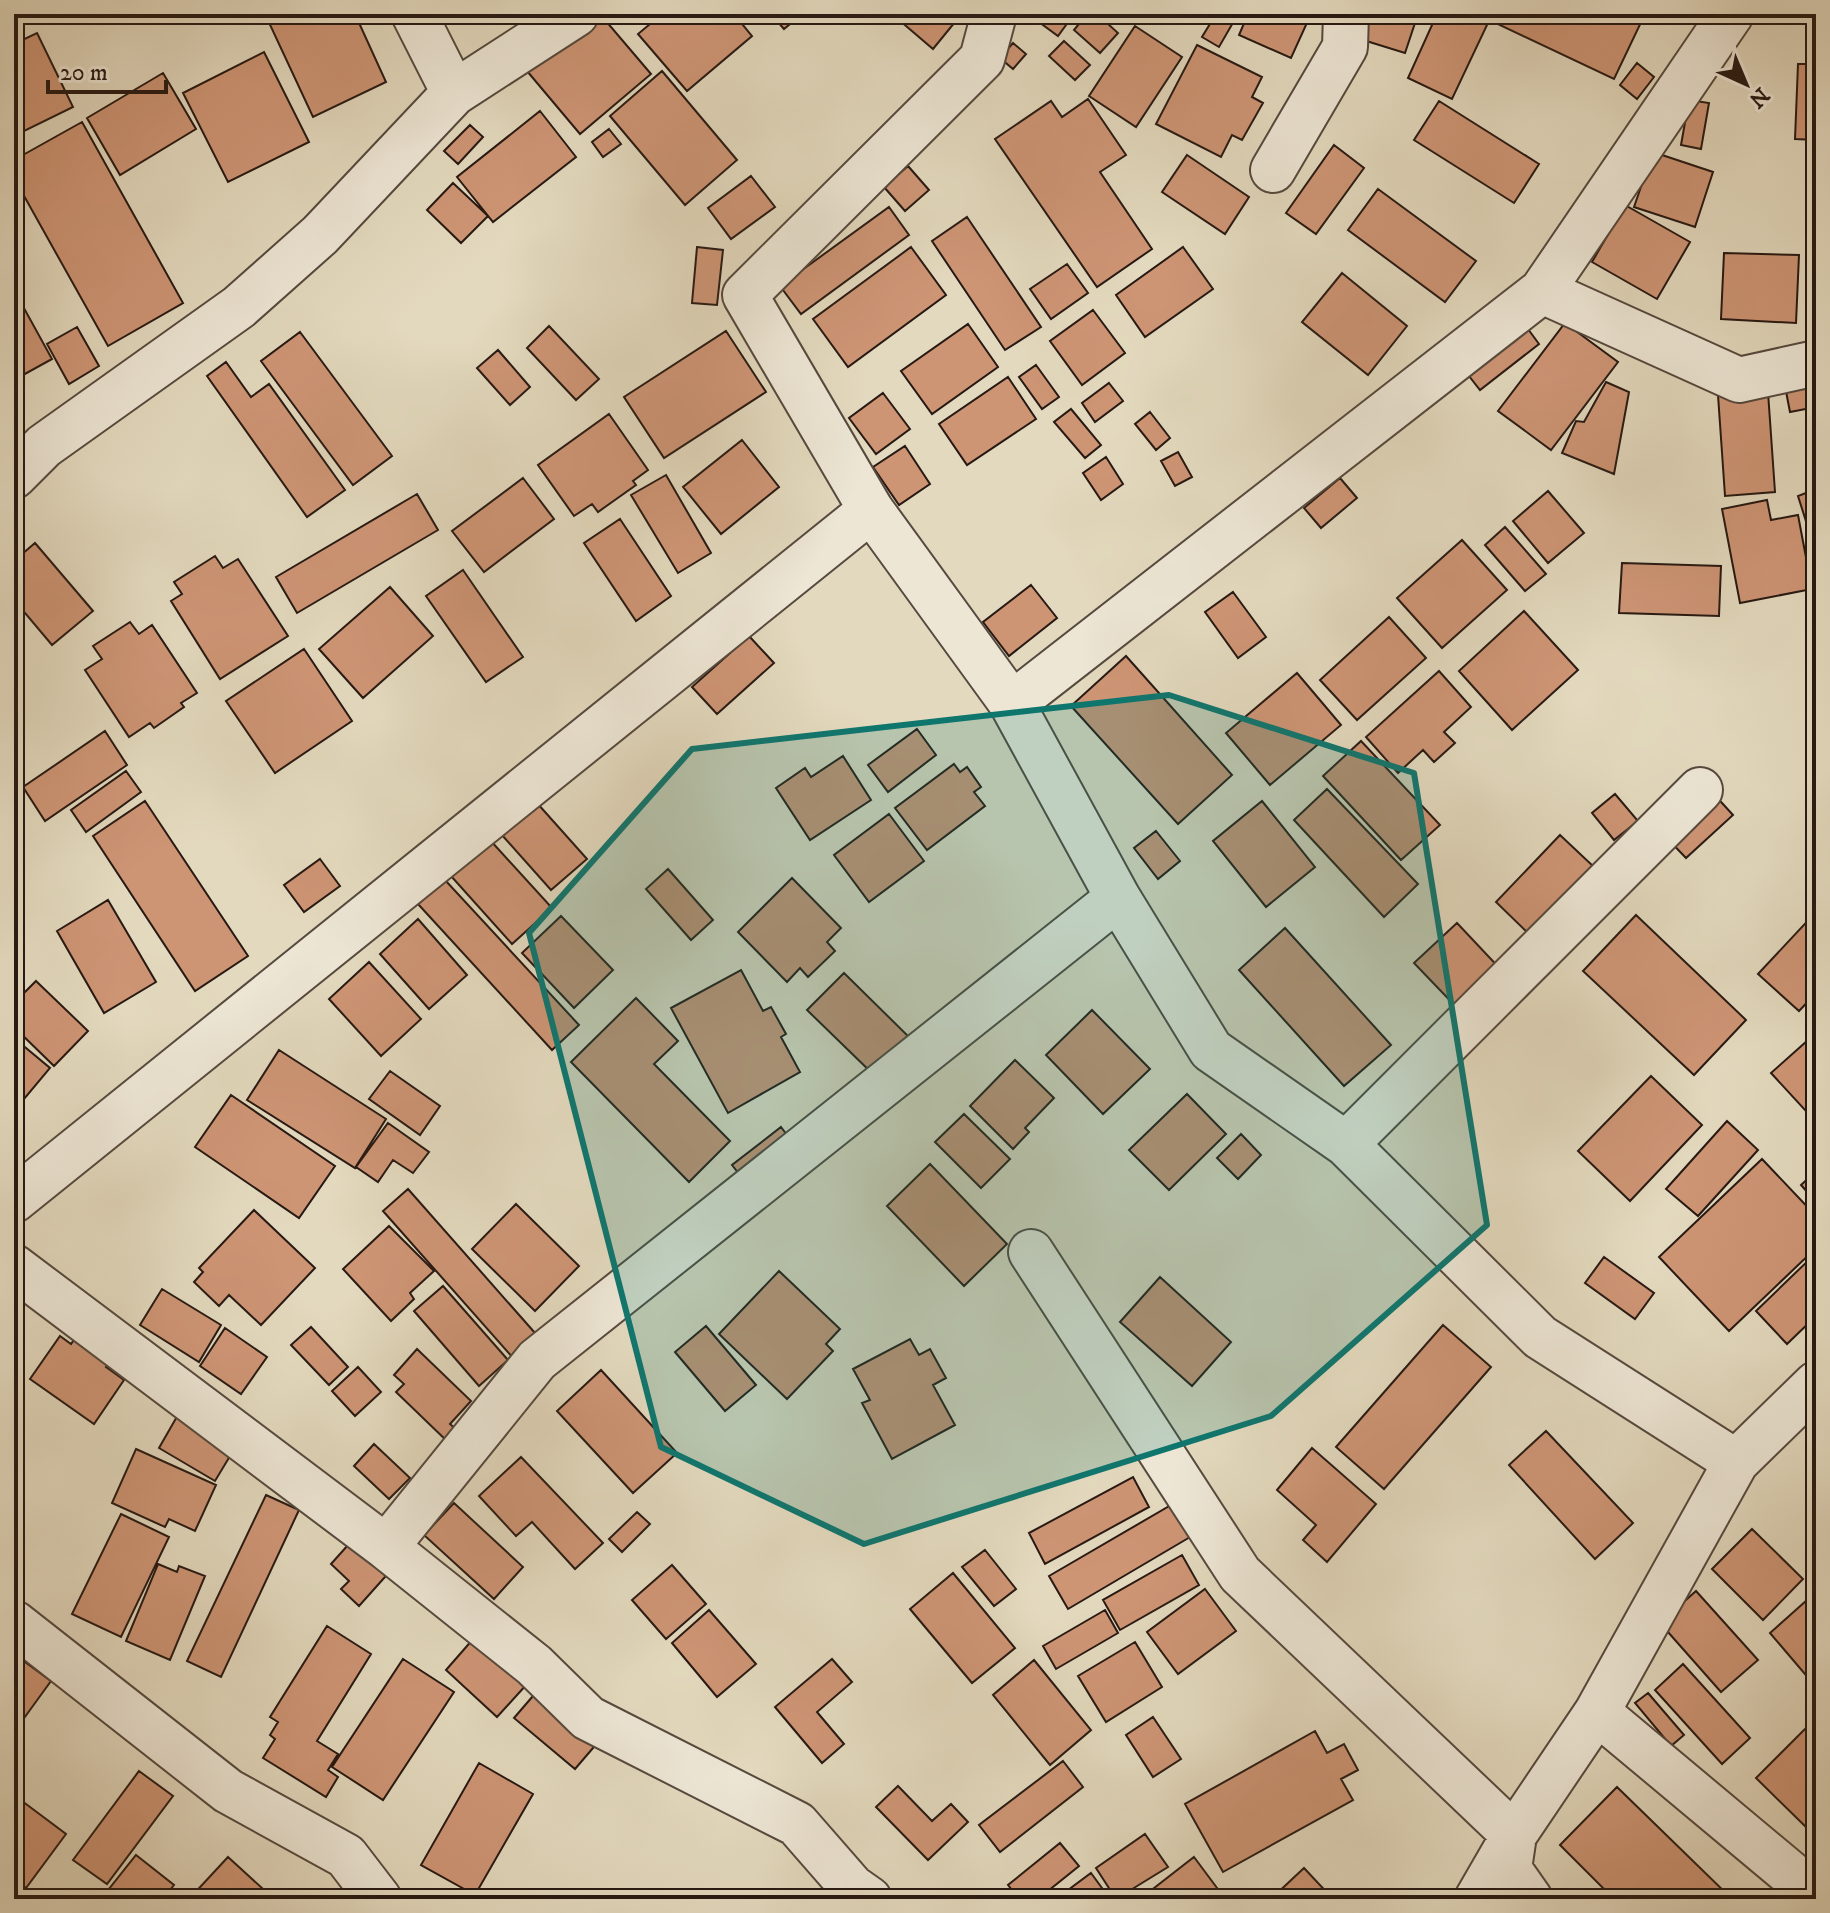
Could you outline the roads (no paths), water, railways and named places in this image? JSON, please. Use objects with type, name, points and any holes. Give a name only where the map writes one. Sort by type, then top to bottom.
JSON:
[{"type":"street","points":[[414,14],[454,93]]},
{"type":"street","points":[[14,476],[44,446],[239,307],[320,235],[454,93],[576,14]]},
{"type":"street","points":[[994,14],[982,59],[745,295],[871,510],[1012,704],[1118,898],[1211,1050],[1346,1144],[1540,1337],[1736,1462]]},
{"type":"street","points":[[1273,170],[1345,47],[1346,14]]},
{"type":"street","points":[[1012,704],[1542,291],[1731,14]]},
{"type":"street","points":[[1542,291],[1739,380],[1816,363]]},
{"type":"street","points":[[14,1200],[871,510]]},
{"type":"street","points":[[1346,1144],[1700,790]]},
{"type":"street","points":[[386,1547],[537,1360],[1118,898]]},
{"type":"street","points":[[1031,1252],[1240,1574],[1514,1835]]},
{"type":"street","points":[[14,1267],[386,1547],[534,1665],[588,1718],[797,1824],[852,1887],[869,1899]]},
{"type":"street","points":[[1477,1899],[1514,1835],[1597,1712],[1736,1462],[1816,1384]]},
{"type":"street","points":[[14,1623],[228,1791],[346,1856],[379,1899]]},
{"type":"street","points":[[1597,1712],[1816,1895]]},
{"type":"street","points":[[1514,1835],[1509,1869],[1530,1899]]}]
